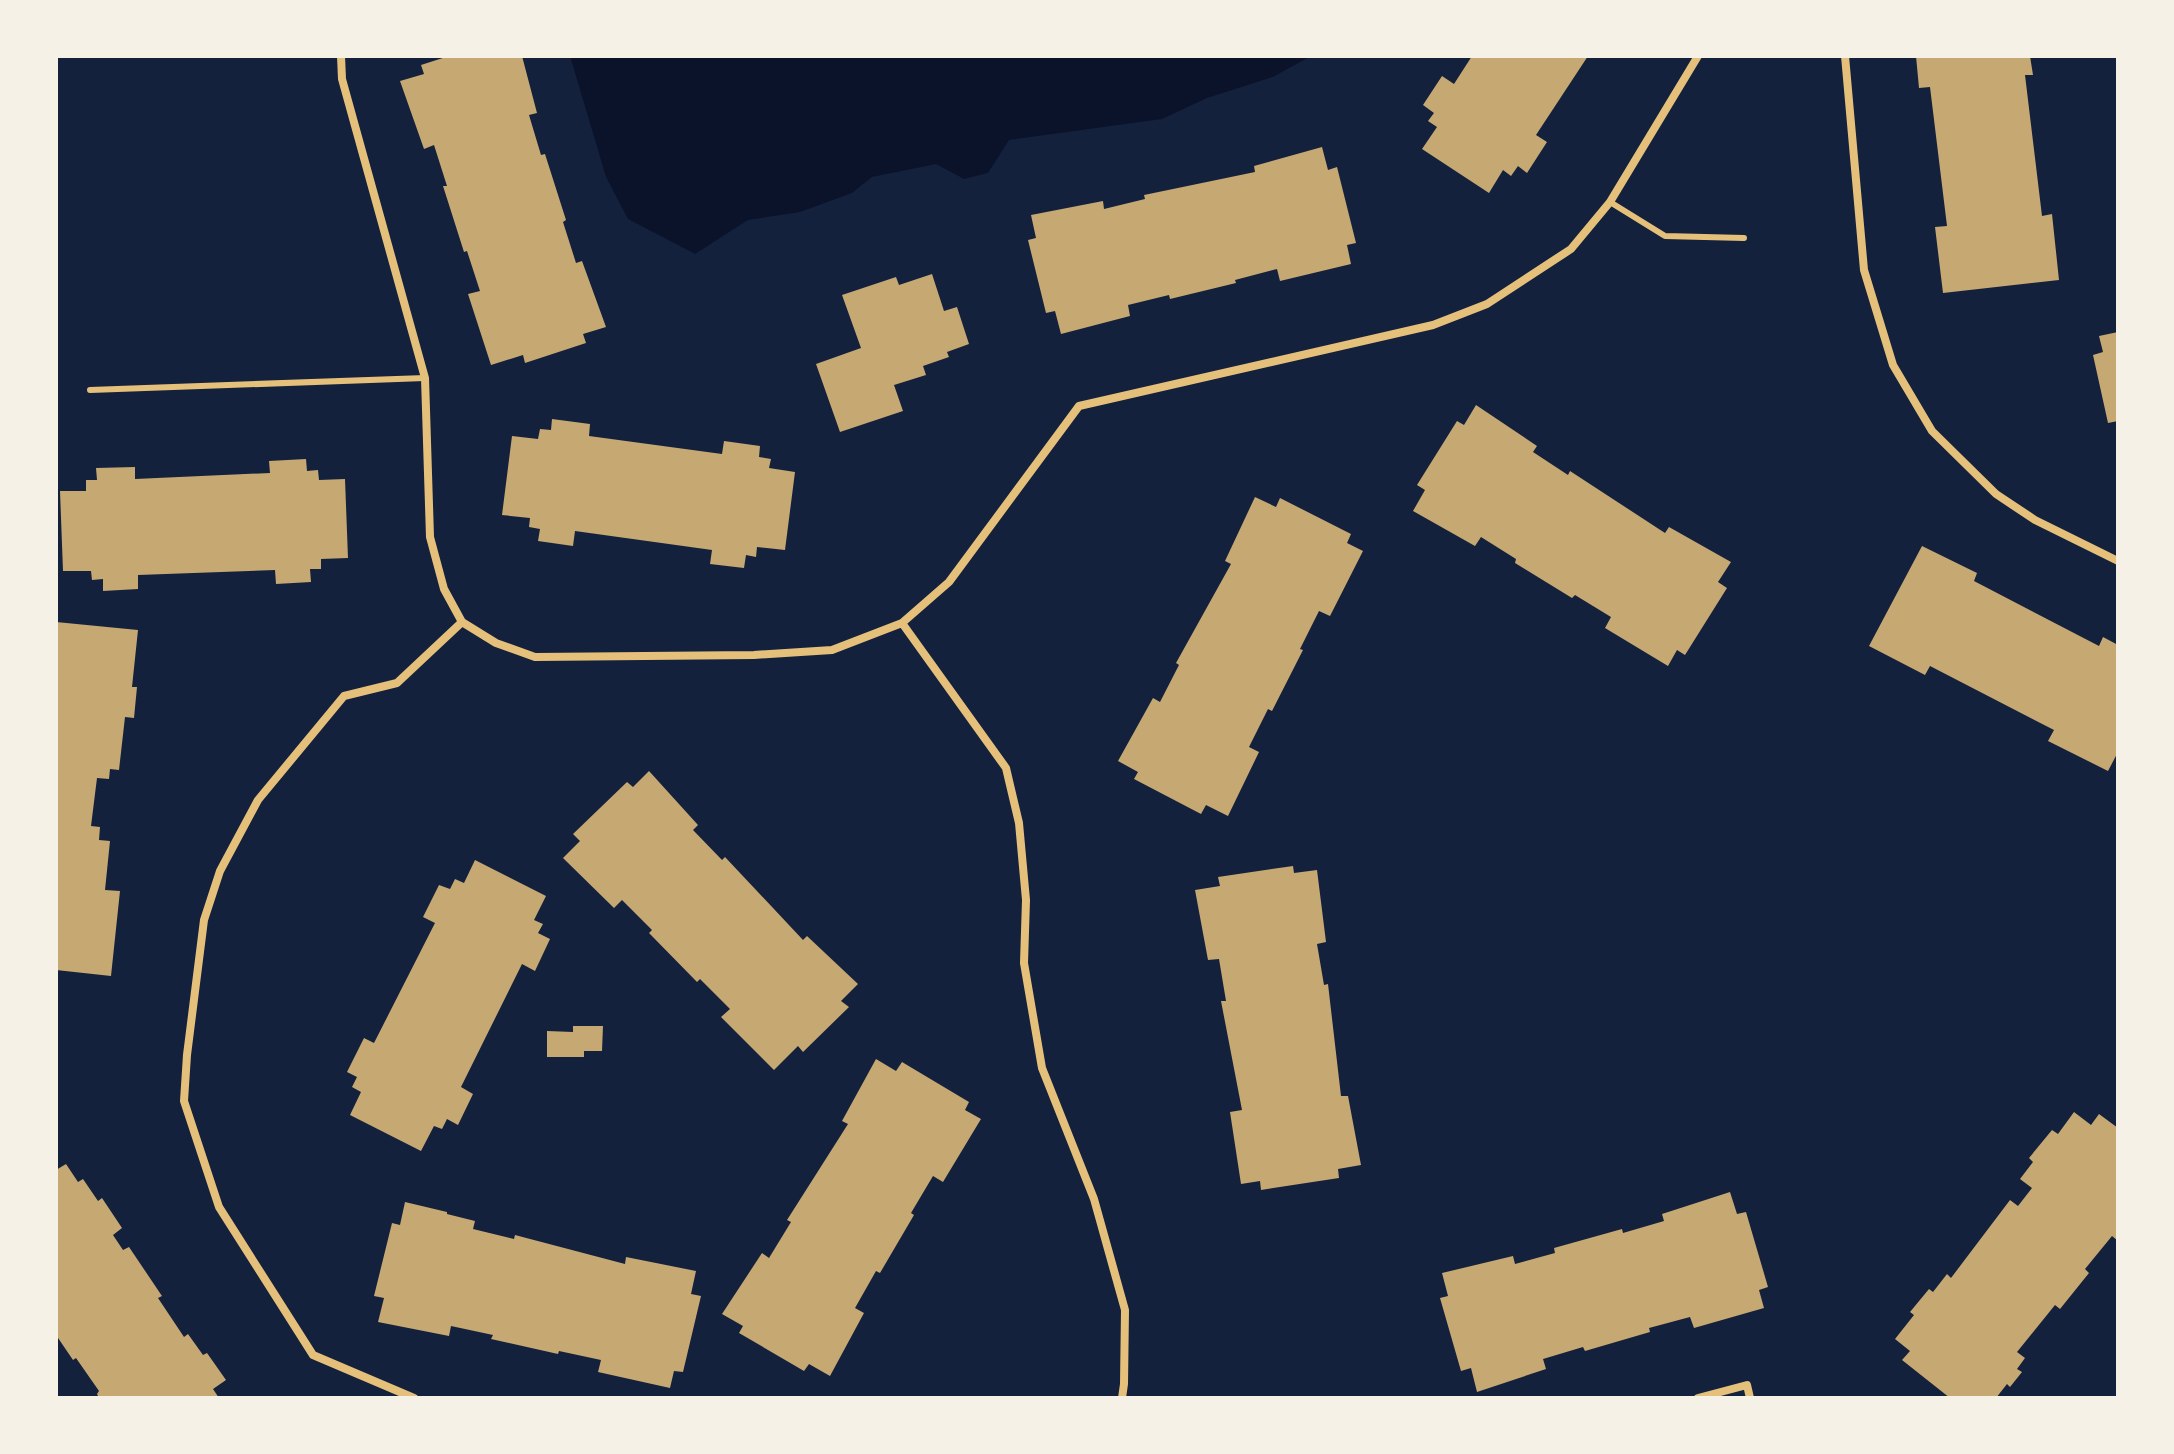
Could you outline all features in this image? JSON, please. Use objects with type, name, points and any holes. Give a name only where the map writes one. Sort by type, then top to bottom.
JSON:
[{"type":"street","points":[[341,56],[342,79],[425,378],[430,537],[444,589],[462,622],[496,643],[535,657],[754,655],[832,650],[902,623],[949,582],[1079,406],[1433,325],[1487,304],[1571,249],[1610,202],[1698,56]]},
{"type":"street","points":[[1845,56],[1864,270],[1893,365],[1932,431],[1996,494],[2035,520],[2118,561]]},
{"type":"street","points":[[414,1398],[313,1355],[219,1207],[184,1101],[204,920],[220,871],[258,800],[344,696],[397,683],[462,622]]},
{"type":"street","points":[[902,623],[1006,768],[1019,823],[1026,900],[1024,963],[1042,1068],[1094,1199],[1125,1310],[1122,1398]]},
{"type":"street","points":[[1698,1398],[1747,1385],[1750,1398]]},
{"type":"lane","points":[[1610,202],[1665,236],[1744,238]]},
{"type":"lane","points":[[90,390],[425,378]]},
{"type":"water","points":[[570,56],[1311,56],[1273,77],[1207,98],[1162,119],[1009,140],[988,173],[964,179],[936,164],[872,177],[852,193],[800,212],[748,220],[695,254],[628,219],[606,177]]},
{"type":"building","points":[[449,56],[522,56],[537,113],[529,115],[541,155],[545,154],[576,263],[582,261],[606,327],[583,334],[586,343],[525,363],[523,355],[491,365],[468,294],[480,291],[443,186],[447,186],[434,145],[424,149],[400,81],[424,74],[421,65]]},
{"type":"building","points":[[1472,56],[1588,56],[1536,135],[1547,142],[1527,173],[1518,166],[1511,176],[1503,170],[1489,193],[1422,149],[1437,127],[1428,121],[1434,113],[1423,105],[1442,76],[1454,84]]},
{"type":"building","points":[[1916,56],[2030,56],[2033,75],[2025,75],[2042,216],[2052,214],[2059,280],[1943,293],[1935,227],[1947,226],[1930,87],[1919,88]]},
{"type":"building","points":[[1322,147],[1328,170],[1337,167],[1356,243],[1347,245],[1351,264],[1280,281],[1277,269],[1235,280],[1236,283],[1170,299],[1169,295],[1128,305],[1130,316],[1061,334],[1055,311],[1046,313],[1028,240],[1036,238],[1031,215],[1103,201],[1104,209],[1145,199],[1144,195],[1255,172],[1254,166]]},
{"type":"building","points":[[932,274],[944,311],[957,307],[969,344],[947,352],[949,357],[923,366],[926,375],[894,385],[903,411],[840,432],[816,364],[861,348],[842,295],[896,277],[899,285]]},
{"type":"building","points":[[2118,332],[2118,421],[2108,423],[2093,355],[2103,352],[2099,336]]},
{"type":"building","points":[[1476,405],[1537,446],[1533,452],[1568,475],[1570,471],[1665,533],[1669,527],[1731,562],[1718,582],[1727,588],[1685,655],[1677,650],[1668,666],[1605,628],[1611,617],[1575,595],[1572,598],[1515,563],[1516,559],[1481,537],[1475,546],[1413,511],[1425,490],[1417,485],[1457,421],[1464,425]]},
{"type":"building","points":[[552,419],[590,424],[589,436],[722,454],[724,441],[760,446],[759,457],[771,459],[769,468],[795,472],[785,550],[757,547],[756,557],[746,555],[744,568],[710,564],[712,550],[575,531],[573,546],[538,541],[540,529],[529,527],[530,518],[502,515],[512,436],[538,439],[540,429],[551,430]]},
{"type":"building","points":[[306,459],[307,471],[318,470],[319,480],[345,479],[348,558],[321,559],[321,569],[310,569],[311,582],[276,584],[275,570],[138,575],[138,589],[103,591],[103,579],[92,580],[91,571],[63,571],[60,491],[86,491],[86,480],[97,480],[96,468],[135,467],[135,479],[270,473],[269,461]]},
{"type":"building","points":[[1255,497],[1276,507],[1280,498],[1351,534],[1347,543],[1363,551],[1330,616],[1319,611],[1272,711],[1268,709],[1249,747],[1259,752],[1228,816],[1206,805],[1201,814],[1134,779],[1138,772],[1118,761],[1153,698],[1160,702],[1179,665],[1176,663],[1231,564],[1225,561]]},
{"type":"building","points":[[1922,546],[1977,573],[1974,581],[2099,646],[2103,637],[2118,645],[2118,752],[2108,771],[2048,741],[2054,730],[1930,666],[1925,675],[1869,646]]},
{"type":"building","points":[[56,622],[138,630],[132,687],[137,687],[134,718],[125,717],[119,770],[110,769],[109,779],[97,778],[91,826],[100,827],[99,840],[110,841],[105,890],[120,891],[111,976],[56,970]]},
{"type":"building","points":[[649,771],[698,825],[693,830],[722,860],[725,857],[803,940],[807,936],[858,984],[841,1001],[849,1007],[803,1052],[798,1046],[774,1070],[721,1017],[730,1009],[700,979],[697,982],[649,933],[652,930],[622,900],[614,908],[563,858],[580,841],[573,834],[627,782],[633,787]]},
{"type":"building","points":[[475,860],[546,896],[534,920],[543,924],[538,933],[550,939],[535,971],[522,964],[461,1087],[473,1094],[458,1125],[447,1119],[442,1129],[434,1126],[421,1151],[350,1115],[361,1092],[352,1087],[357,1077],[347,1072],[364,1038],[374,1043],[435,923],[423,917],[439,885],[450,889],[455,879],[464,883]]},
{"type":"building","points":[[1293,866],[1294,873],[1317,870],[1326,942],[1317,944],[1324,985],[1328,984],[1341,1096],[1348,1096],[1361,1165],[1338,1169],[1339,1178],[1261,1190],[1260,1181],[1241,1184],[1230,1112],[1242,1110],[1221,1001],[1226,1001],[1219,959],[1208,960],[1195,890],[1220,886],[1218,877]]},
{"type":"building","points":[[573,1026],[603,1026],[602,1051],[584,1051],[584,1057],[547,1057],[547,1031],[573,1032]]},
{"type":"building","points":[[876,1059],[896,1071],[902,1062],[969,1102],[965,1110],[981,1119],[943,1182],[933,1176],[880,1273],[876,1271],[855,1308],[864,1313],[830,1376],[809,1364],[804,1371],[739,1333],[743,1326],[722,1314],[762,1253],[769,1258],[791,1222],[787,1220],[848,1124],[842,1121]]},
{"type":"building","points":[[2074,1112],[2091,1125],[2099,1114],[2118,1128],[2118,1241],[2112,1236],[2085,1269],[2089,1273],[2060,1309],[2055,1305],[2017,1352],[2025,1358],[2017,1369],[2022,1372],[2010,1387],[2007,1384],[1996,1398],[1950,1398],[1902,1360],[1910,1351],[1895,1339],[1914,1315],[1910,1312],[1929,1289],[1933,1292],[1947,1274],[1951,1278],[2010,1200],[2018,1206],[2032,1188],[2020,1179],[2033,1162],[2029,1158],[2052,1130],[2058,1134]]},
{"type":"building","points":[[66,1164],[78,1182],[83,1179],[98,1201],[102,1198],[122,1228],[113,1235],[123,1250],[129,1247],[162,1296],[158,1298],[184,1337],[188,1334],[203,1355],[207,1353],[226,1380],[213,1389],[219,1398],[99,1398],[99,1391],[56,1335],[56,1170]]},
{"type":"building","points":[[1730,1192],[1737,1214],[1746,1212],[1768,1287],[1759,1290],[1764,1308],[1694,1328],[1690,1317],[1585,1351],[1583,1347],[1543,1359],[1546,1369],[1477,1392],[1471,1368],[1461,1371],[1440,1298],[1448,1296],[1442,1273],[1513,1256],[1515,1264],[1555,1253],[1554,1248],[1664,1221],[1662,1214]]},
{"type":"building","points":[[405,1202],[475,1221],[473,1229],[514,1239],[515,1235],[625,1264],[626,1257],[696,1271],[691,1294],[701,1296],[683,1372],[674,1371],[670,1388],[598,1372],[601,1360],[491,1339],[493,1335],[451,1326],[449,1336],[378,1322],[384,1298],[374,1296],[392,1223],[400,1225]]}]
